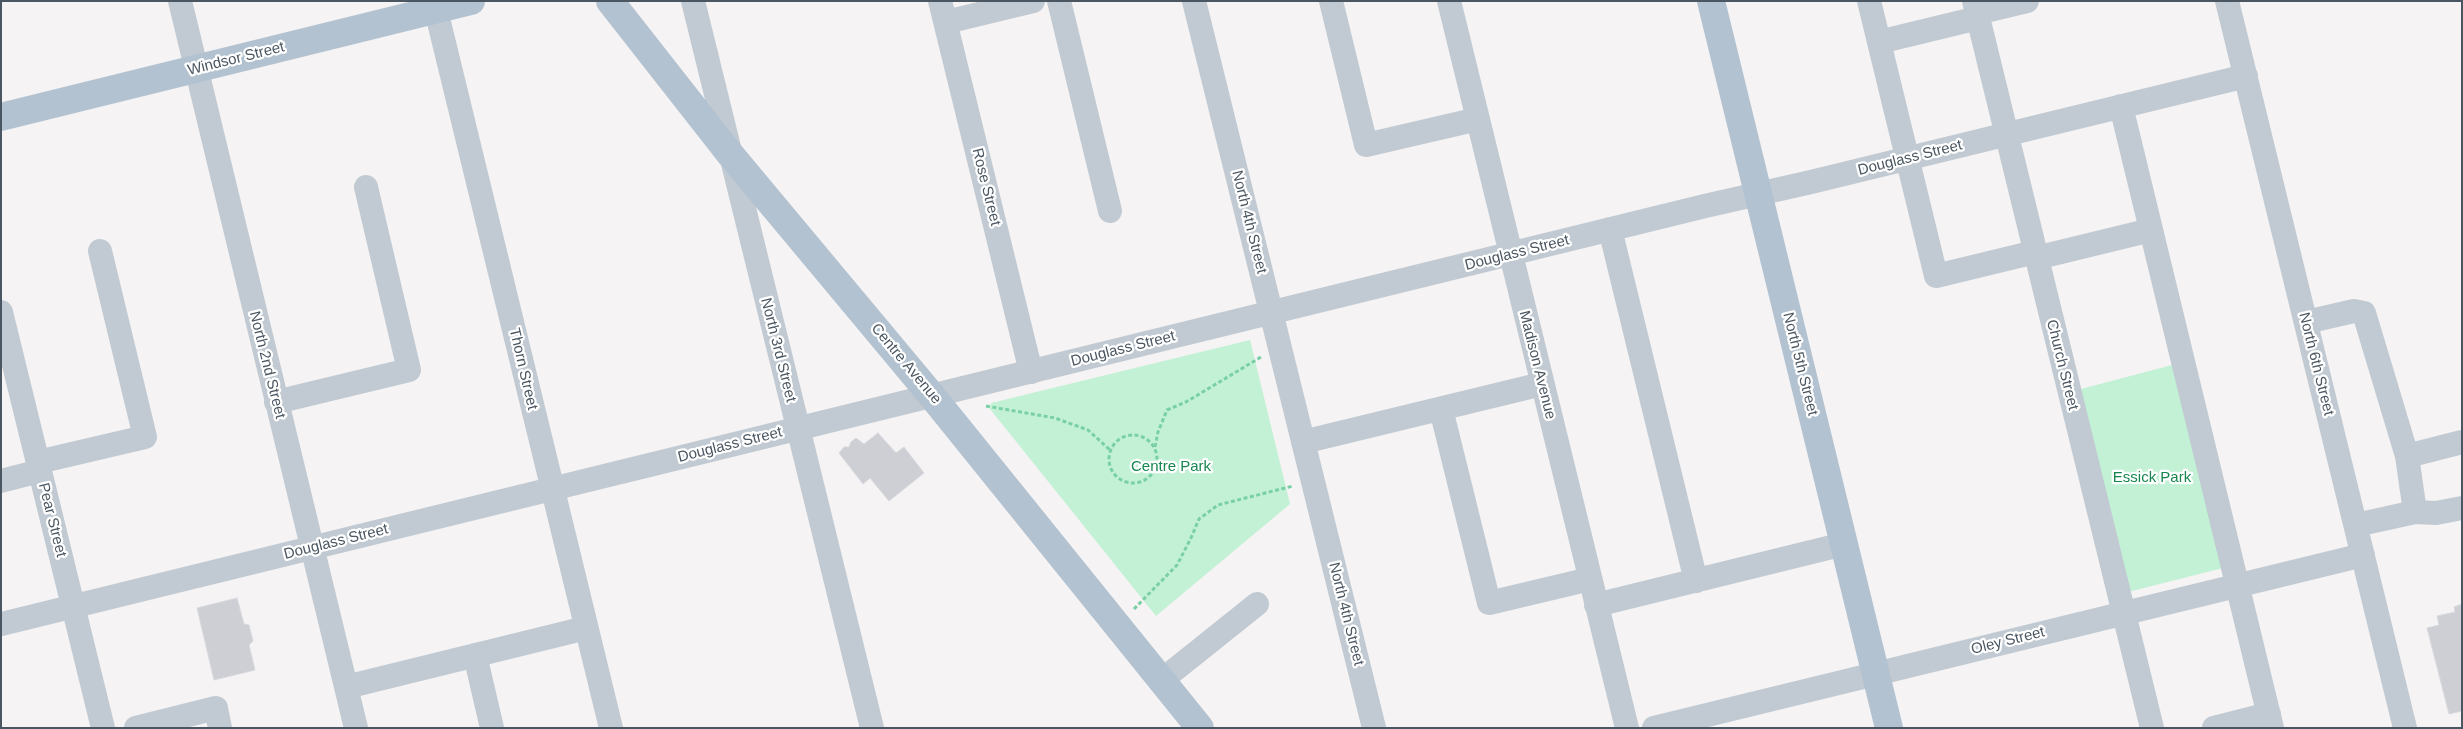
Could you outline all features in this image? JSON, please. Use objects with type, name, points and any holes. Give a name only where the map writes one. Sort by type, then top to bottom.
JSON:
[{"type":"main road","name":"Windsor Street","points":[[1,117],[471,1]]},
{"type":"main road","name":"Centre Avenue","points":[[610,1],[730,154],[932,396],[1200,728]]},
{"type":"main road","name":"North 5th Street","points":[[1711,1],[1889,728]]},
{"type":"street","name":"North 2nd Street","points":[[180,1],[356,728]]},
{"type":"street","name":"North 3rd Street","points":[[694,1],[797,429],[872,728]]},
{"type":"street","points":[[943,12],[1033,1]]},
{"type":"street","points":[[1059,1],[1110,211]]},
{"type":"street","name":"North 4th Street","points":[[1194,1],[1374,728]]},
{"type":"street","points":[[1330,1],[1366,145],[1478,119]]},
{"type":"street","name":"Madison Avenue","points":[[1449,1],[1627,728]]},
{"type":"street","points":[[1869,1],[1936,276],[2151,230]]},
{"type":"street","points":[[1879,42],[1977,11],[2027,1]]},
{"type":"street","name":"North 6th Street","points":[[2227,1],[2405,728]]},
{"type":"street","name":"Thorn Street","points":[[436,10],[474,158],[552,489],[611,728]]},
{"type":"street","name":"Church Street","points":[[1977,11],[2035,255],[2152,728]]},
{"type":"street","name":"Rose Street","points":[[943,12],[1031,372]]},
{"type":"street","name":"Douglass Street","points":[[1,624],[2246,76]]},
{"type":"street","points":[[2122,106],[2271,721],[2214,728]]},
{"type":"street","points":[[276,402],[409,370],[366,187]]},
{"type":"street","points":[[1610,230],[1696,581]]},
{"type":"street","points":[[1,481],[39,467],[145,437],[100,251]]},
{"type":"street","points":[[2306,322],[2354,311],[2364,313],[2407,456],[2415,512]]},
{"type":"street","name":"Pear Street","points":[[1,312],[103,728]]},
{"type":"street","points":[[1303,442],[1542,384]]},
{"type":"street","points":[[1441,409],[1489,603],[1590,579]]},
{"type":"street","points":[[2407,456],[2462,442]]},
{"type":"street","points":[[2356,525],[2415,512],[2436,513],[2462,508]]},
{"type":"street","points":[[1596,605],[1844,544]]},
{"type":"street","name":"Oley Street","points":[[1654,728],[2363,555]]},
{"type":"street","points":[[1162,680],[1257,604]]},
{"type":"street","points":[[346,686],[586,628]]},
{"type":"street","points":[[475,655],[492,728]]},
{"type":"street","points":[[136,728],[216,708],[220,728]]},
{"type":"path","points":[[1155,447],[1146,438],[1131,434],[1118,440],[1110,450],[1108,461],[1113,473],[1124,482],[1134,483],[1145,480],[1154,471],[1157,459],[1155,447],[1158,432],[1167,410],[1186,402],[1279,346]]},
{"type":"path","points":[[980,404],[1055,418],[1088,430],[1110,450]]},
{"type":"path","points":[[1117,625],[1177,565],[1192,538],[1198,519],[1218,505],[1313,481]]},
{"type":"green space","name":"Centre Park","points":[[1250,340],[1290,504],[1156,616],[990,409],[991,403]]},
{"type":"green space","name":"Essick Park","points":[[2176,364],[2227,567],[2128,592],[2077,390]]},
{"type":"building","points":[[878,433],[896,453],[904,447],[924,473],[889,501],[870,478],[863,484],[839,453],[844,447],[849,447],[856,438],[864,444]]},
{"type":"building","points":[[237,598],[244,624],[249,625],[253,641],[249,645],[255,670],[214,680],[197,608]]},
{"type":"building","points":[[2462,604],[2462,711],[2449,714],[2427,628],[2439,625],[2437,616],[2455,612],[2454,607]]}]
